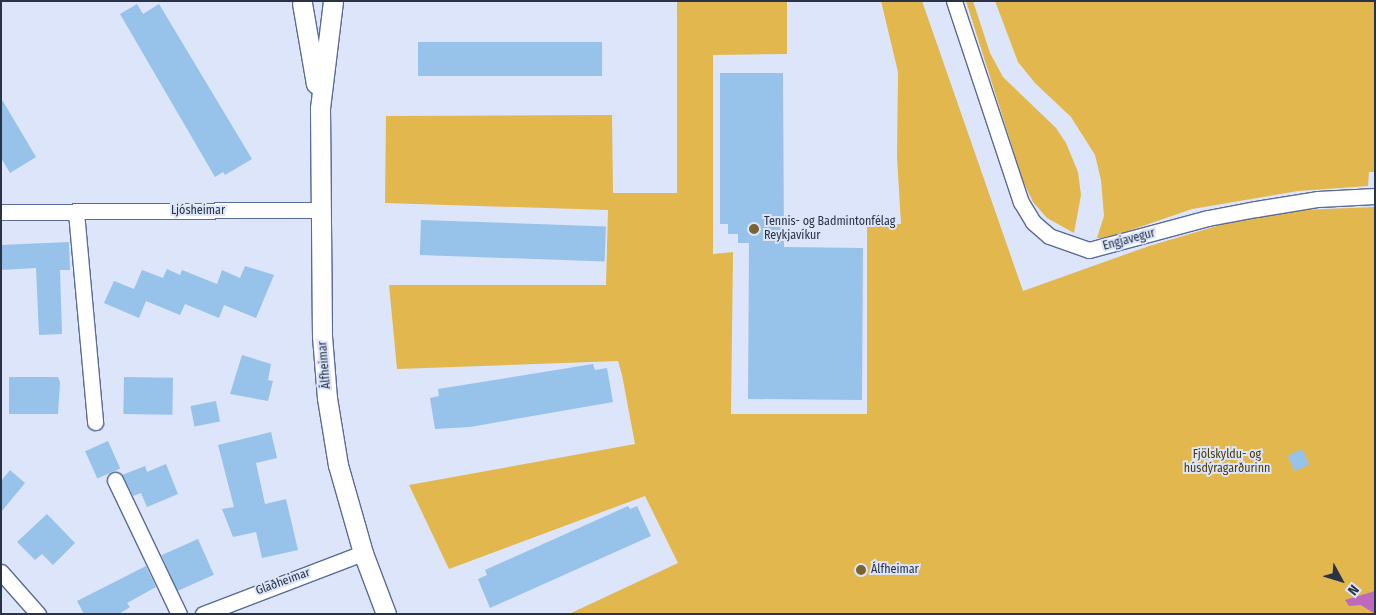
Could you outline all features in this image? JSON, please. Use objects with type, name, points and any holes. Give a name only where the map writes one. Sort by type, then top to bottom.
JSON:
[{"type":"street","points":[[301,2],[310,5],[326,1]]},
{"type":"street","name":"Álfheimar","points":[[333,1],[320,108],[322,336],[327,398],[338,465],[363,553],[386,614]]},
{"type":"street","name":"Engjavegur","points":[[954,1],[1021,202],[1033,222],[1049,236],[1089,250],[1246,210],[1318,199],[1375,196]]},
{"type":"street","name":"Álfheimar","points":[[301,2],[320,108]]},
{"type":"street","name":"Ljósheimar","points":[[1,212],[321,210]]},
{"type":"street","points":[[76,212],[95,422]]},
{"type":"street","points":[[116,480],[179,614]]},
{"type":"street","name":"Glaðheimar","points":[[204,614],[363,553]]},
{"type":"street","points":[[1,572],[38,614]]},
{"type":"green space","name":"Fjölskyldu- og húsdýragarðurinn","points":[[677,1],[787,1],[787,54],[713,55],[713,254],[733,252],[731,414],[867,414],[867,224],[901,224],[897,157],[898,72],[881,1],[922,1],[1023,291],[1149,246],[1227,223],[1301,210],[1375,207],[1375,614],[569,614],[678,563],[645,496],[449,569],[409,485],[635,444],[622,375],[618,361],[397,369],[389,285],[606,285],[608,210],[385,203],[386,116],[612,115],[613,193],[677,193]]},
{"type":"green space","points":[[966,1],[973,1],[990,53],[1003,77],[1056,128],[1066,143],[1078,172],[1081,195],[1074,233],[1047,218],[1033,202],[1023,181]]},
{"type":"green space","points":[[995,1],[1375,1],[1375,172],[1369,172],[1368,186],[1298,191],[1192,209],[1105,239],[1097,238],[1104,216],[1101,180],[1095,155],[1071,117],[1035,83],[1018,62]]},
{"type":"shaded area","points":[[1375,591],[1375,614],[1361,605],[1349,606],[1345,600]]},
{"type":"building","points":[[137,4],[143,14],[159,4],[252,159],[225,175],[223,172],[215,177],[120,14]]},
{"type":"building","points":[[418,42],[602,42],[602,76],[418,76]]},
{"type":"building","name":"Tennis- og Badmintonfélag Reykjavíkur","points":[[720,73],[783,73],[784,247],[863,248],[862,400],[748,399],[749,243],[738,243],[738,234],[728,234],[728,224],[720,224]]},
{"type":"building","points":[[1,98],[36,157],[10,173],[1,158]]},
{"type":"building","points":[[421,220],[606,226],[605,261],[420,255]]},
{"type":"building","points":[[69,242],[70,270],[60,270],[62,334],[39,335],[36,268],[1,270],[1,245]]},
{"type":"building","points":[[245,266],[274,275],[256,318],[224,305],[219,318],[185,304],[180,315],[146,301],[139,318],[104,303],[114,281],[134,289],[142,270],[163,278],[167,269],[180,275],[182,270],[217,284],[222,270],[240,278]]},
{"type":"building","points":[[242,355],[271,364],[268,380],[273,381],[268,401],[230,394]]},
{"type":"building","points":[[593,364],[595,370],[607,368],[613,402],[470,427],[435,429],[430,398],[439,396],[438,389]]},
{"type":"building","points":[[9,377],[58,377],[60,382],[58,414],[9,414]]},
{"type":"building","points":[[124,377],[173,378],[172,415],[123,414]]},
{"type":"building","points":[[216,401],[220,422],[194,427],[190,406]]},
{"type":"building","points":[[271,432],[277,458],[256,463],[265,504],[286,499],[298,550],[262,558],[256,532],[233,537],[222,509],[234,507],[218,445]]},
{"type":"building","points":[[108,441],[120,468],[97,479],[85,451]]},
{"type":"building","points":[[1302,449],[1309,464],[1295,471],[1287,456]]},
{"type":"building","points":[[166,464],[178,494],[147,507],[141,493],[133,496],[122,475],[145,466],[147,472]]},
{"type":"building","points":[[10,470],[25,483],[1,512],[1,481]]},
{"type":"building","points":[[628,506],[630,509],[637,506],[651,536],[490,608],[478,579],[487,575],[485,570]]},
{"type":"building","points":[[47,514],[75,543],[53,565],[42,554],[35,560],[17,542]]},
{"type":"building","points":[[198,539],[214,575],[177,591],[161,555]]},
{"type":"building","points":[[146,566],[156,587],[127,603],[130,607],[119,614],[84,614],[77,601]]},
{"type":"place","name":"Tennis- og Badmintonfélag Reykjavíkur","points":[[754,229]]},
{"type":"place","name":"Álfheimar","points":[[861,570]]}]
